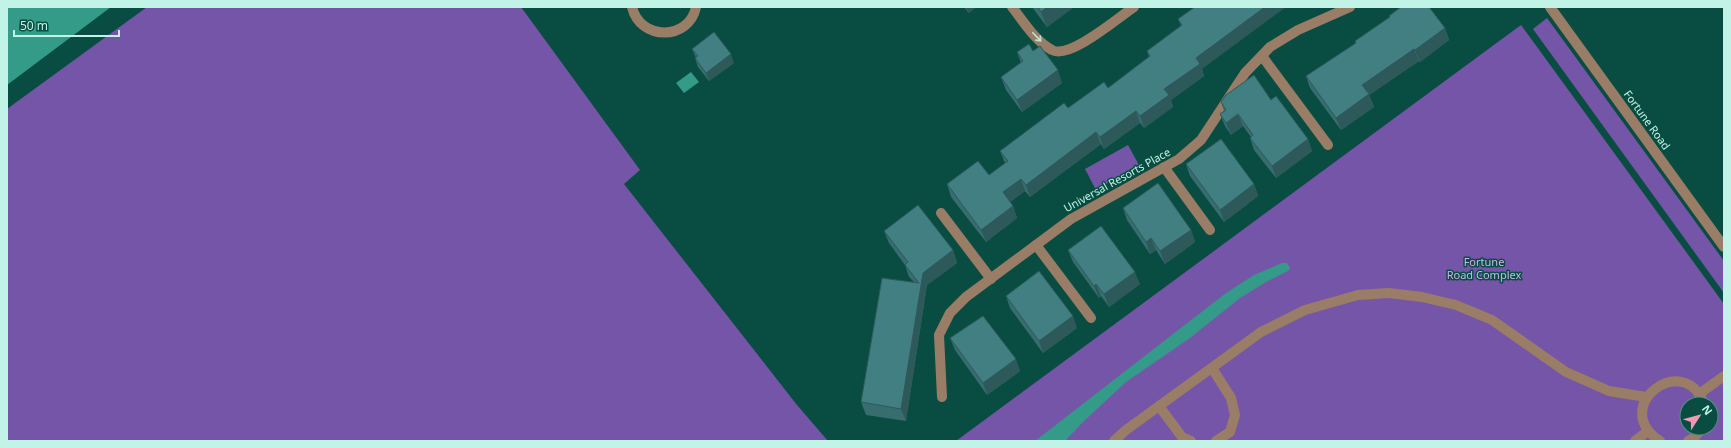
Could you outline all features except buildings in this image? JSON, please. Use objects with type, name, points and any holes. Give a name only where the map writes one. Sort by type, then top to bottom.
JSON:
[{"type":"street","points":[[632,7],[638,21],[647,29],[658,33],[669,33],[680,30],[688,23],[696,7]]},
{"type":"street","points":[[1012,7],[1036,38],[1053,51],[1067,51],[1084,43],[1134,7]]},
{"type":"street","name":"Universal Resorts Place","points":[[942,397],[939,335],[950,313],[966,297],[1072,219],[1179,159],[1200,140],[1245,74],[1270,47],[1298,30],[1350,7]]},
{"type":"street","name":"Fortune Road","points":[[1550,7],[1724,247]]},
{"type":"street","points":[[1262,56],[1328,145]]},
{"type":"street","points":[[1164,167],[1210,230]]},
{"type":"street","points":[[941,213],[991,279]]},
{"type":"street","points":[[1036,245],[1091,318]]},
{"type":"street","points":[[1114,441],[1126,430],[1261,332],[1305,310],[1358,295],[1389,293],[1422,297],[1456,305],[1492,320],[1566,372],[1609,391],[1646,398]]},
{"type":"street","points":[[1212,368],[1231,398],[1235,415],[1230,432],[1216,441]]},
{"type":"street","points":[[1660,441],[1652,436],[1648,431],[1643,419],[1642,408],[1646,398],[1653,389],[1666,382],[1677,381],[1688,384],[1699,394],[1724,376]]},
{"type":"street","points":[[1159,406],[1182,437],[1190,441]]},
{"type":"street","points":[[1635,441],[1648,431]]},
{"type":"green space","points":[[147,7],[521,7],[640,170],[624,184],[797,405],[828,441],[7,441],[7,109]]},
{"type":"green space","points":[[1547,18],[1724,261],[1724,293],[1533,29]]},
{"type":"green space","name":"Fortune Road Complex","points":[[1521,25],[1724,304],[1724,441],[956,441]]},
{"type":"green space","points":[[1128,145],[1139,165],[1096,190],[1085,169]]},
{"type":"shaded area","points":[[7,7],[111,7],[7,85]]},
{"type":"shaded area","points":[[691,72],[699,82],[684,93],[676,83]]},
{"type":"shaded area","points":[[1282,263],[1287,263],[1290,268],[1288,271],[1240,298],[1190,338],[1126,382],[1065,441],[1035,441],[1226,293],[1254,275]]}]
